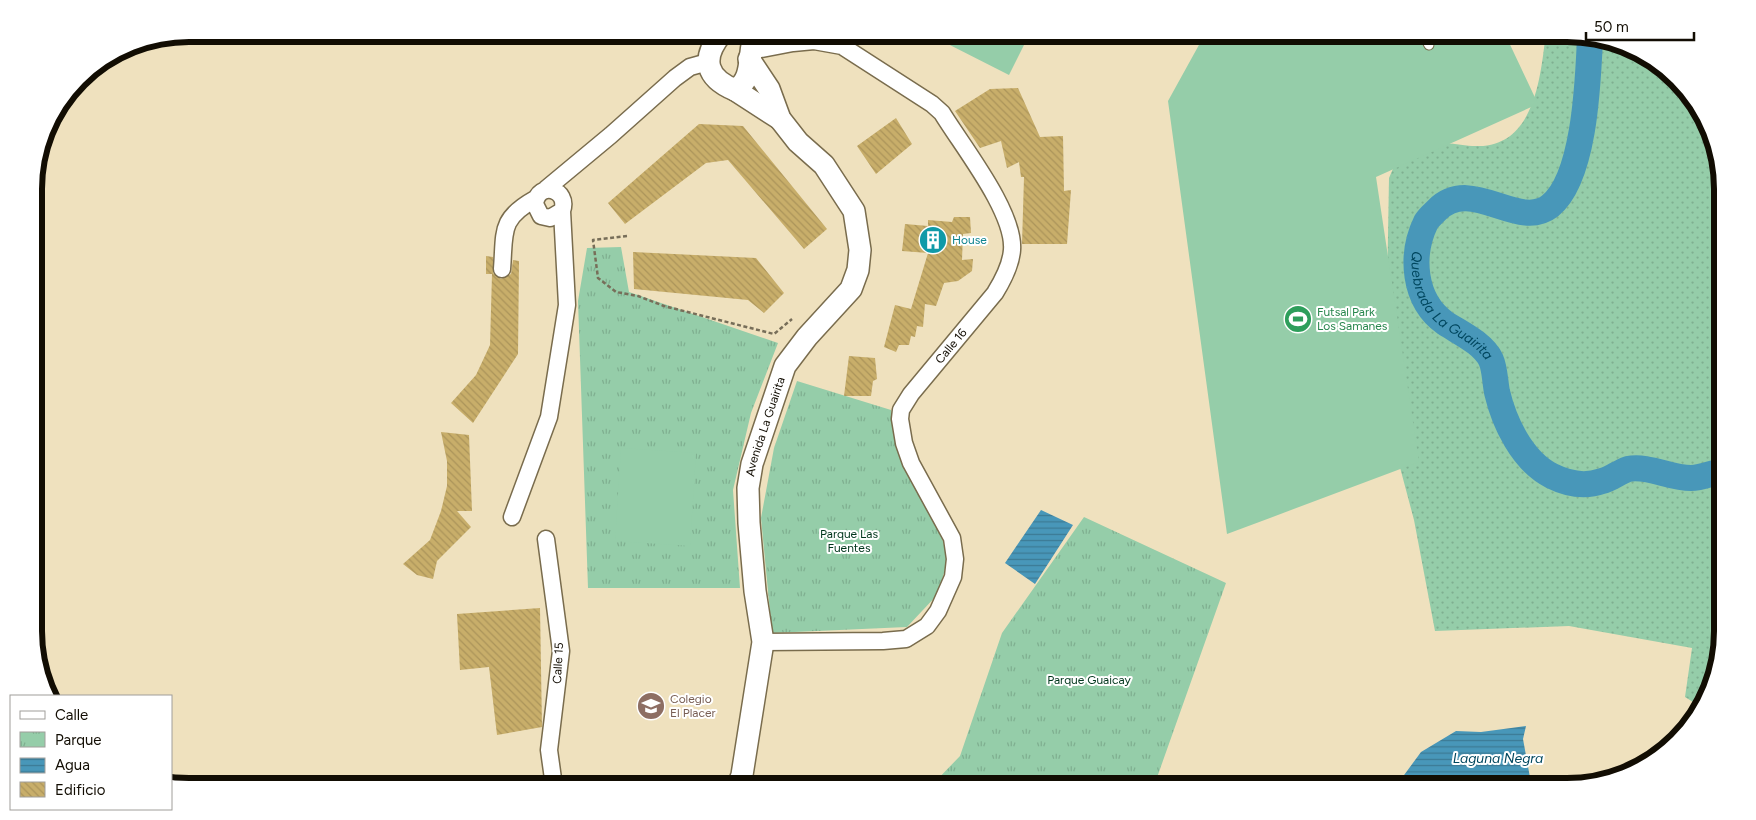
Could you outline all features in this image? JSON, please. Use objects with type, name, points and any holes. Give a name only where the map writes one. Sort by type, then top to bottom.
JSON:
[{"type":"street","points":[[502,269],[506,225],[510,217],[540,194],[675,78],[690,67],[708,62],[715,43]]},
{"type":"street","name":"Calle 16","points":[[749,45],[793,43]]},
{"type":"street","name":"Calle 16","points":[[763,642],[883,642],[906,639],[927,626],[938,611],[952,577],[956,559],[952,538],[911,463],[904,443],[900,419],[902,410],[911,394],[995,293],[1004,279],[1012,251],[1007,218],[942,112],[842,46],[825,43]]},
{"type":"street","points":[[735,90],[746,81],[749,71],[749,45]]},
{"type":"street","name":"Avenida La Guairita","points":[[749,45],[769,89],[780,120]]},
{"type":"street","name":"Avenida La Guairita","points":[[708,62],[714,78],[780,120],[798,142],[824,165],[854,211],[860,250],[858,270],[851,289],[807,337],[785,366],[779,378],[752,464],[748,488],[749,523],[755,591],[763,642],[741,778]]},
{"type":"street","points":[[505,234],[518,221],[532,215],[550,218],[563,207],[580,160]]},
{"type":"street","points":[[512,517],[549,417],[567,305],[563,207],[560,193],[540,194]]},
{"type":"street","points":[[540,194],[536,208],[541,216]]},
{"type":"street","name":"Calle 15","points":[[546,539],[561,651],[549,750],[553,778]]},
{"type":"path","points":[[628,236],[593,240],[598,278],[616,292],[638,296],[664,306],[774,334],[792,318]]},
{"type":"green space","points":[[946,43],[1025,43],[1009,75]]},
{"type":"green space","name":"Futsal Park Los Samanes","points":[[1200,43],[1509,43],[1538,104],[1376,177],[1419,462],[1227,534],[1168,101]]},
{"type":"green space","points":[[1545,43],[1595,45],[1623,54],[1640,62],[1656,73],[1683,100],[1694,116],[1708,151],[1714,190],[1714,630],[1711,659],[1706,678],[1694,703],[1685,697],[1692,648],[1569,626],[1435,631],[1414,520],[1385,411],[1389,178],[1395,164],[1437,144],[1479,146],[1497,143],[1511,135],[1522,123],[1530,108],[1540,74]]},
{"type":"green space","points":[[621,247],[629,292],[778,343],[751,413],[733,490],[740,588],[588,588],[578,301],[587,248]]},
{"type":"green space","name":"Parque Las Fuentes","points":[[797,381],[891,410],[900,455],[938,524],[948,559],[938,594],[907,627],[772,633],[761,518],[774,448]]},
{"type":"green space","points":[[621,448],[696,453],[690,546],[615,541]]},
{"type":"green space","name":"Parque Guaicay","points":[[1084,517],[1226,583],[1157,777],[939,777],[960,756],[1002,633]]},
{"type":"water","points":[[1041,510],[1073,525],[1035,584],[1005,563]]},
{"type":"water","name":"Laguna Negra","points":[[1526,726],[1523,739],[1530,777],[1403,777],[1421,752],[1456,731],[1481,732]]},
{"type":"building","points":[[1018,88],[1040,137],[1063,136],[1064,191],[1071,190],[1067,244],[1022,244],[1024,177],[1021,177],[1019,162],[1007,168],[1001,141],[980,148],[955,111],[990,89]]},
{"type":"building","points":[[896,118],[912,144],[876,174],[857,146]]},
{"type":"building","points":[[699,124],[743,126],[827,229],[804,249],[728,160],[706,163],[625,224],[608,203]]},
{"type":"building","points":[[954,217],[970,217],[971,233],[963,234],[962,260],[973,259],[972,271],[958,281],[944,283],[936,306],[925,304],[923,327],[917,326],[915,337],[911,336],[909,345],[899,345],[896,352],[884,347],[895,305],[911,309],[928,253],[902,251],[905,224],[928,226],[928,220],[952,222]]},
{"type":"building","points":[[633,252],[756,258],[784,293],[764,313],[748,300],[634,289]]},
{"type":"building","points":[[486,256],[493,257],[493,273],[501,279],[511,274],[513,260],[519,261],[518,354],[473,423],[451,403],[476,375],[490,345],[492,274],[486,274]]},
{"type":"building","points":[[849,356],[875,358],[877,379],[873,381],[871,396],[844,396]]},
{"type":"building","points":[[441,432],[469,435],[472,511],[457,511],[471,527],[437,561],[433,579],[417,575],[403,564],[430,540],[441,511],[447,486],[447,461]]},
{"type":"building","points":[[540,608],[542,727],[497,735],[489,667],[460,670],[457,614]]},
{"type":"waterway","name":"Quebrada La Guairita","points":[[1590,44],[1586,103],[1578,152],[1562,193],[1550,206],[1537,212],[1524,212],[1464,198],[1450,201],[1428,219],[1421,235],[1417,262],[1421,290],[1426,302],[1434,313],[1445,323],[1483,348],[1491,360],[1500,404],[1516,440],[1532,461],[1552,476],[1570,483],[1583,484],[1596,483],[1625,470],[1636,468],[1691,478],[1714,473]]},
{"type":"place","name":"House","points":[[933,240]]},
{"type":"place","name":"Futsal Park Los Samanes","points":[[1298,319]]},
{"type":"place","name":"Colegio El Placer","points":[[651,706]]}]
